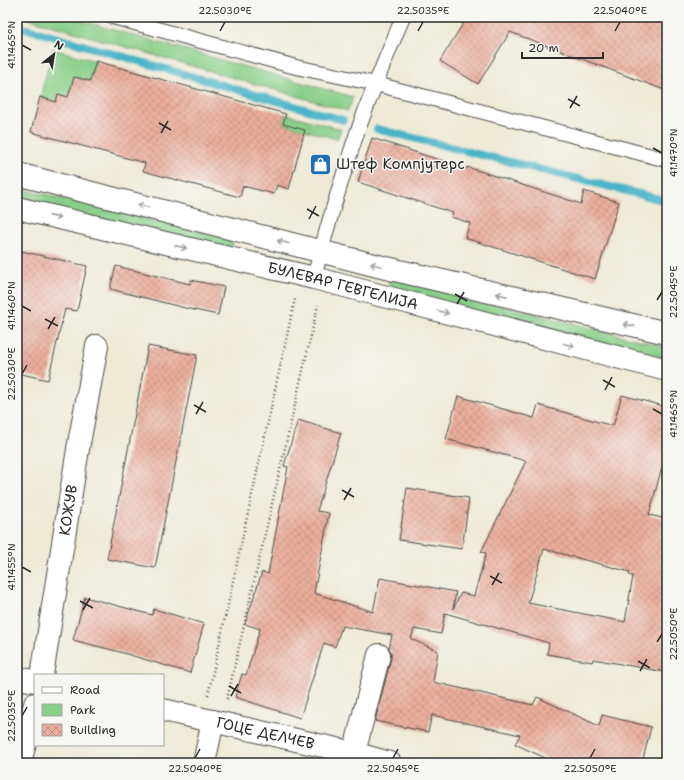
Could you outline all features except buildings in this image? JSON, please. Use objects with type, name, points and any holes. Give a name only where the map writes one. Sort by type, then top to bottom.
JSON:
[{"type":"main road","name":"БУЛЕВАР ГЕВГЕЛИЈА","points":[[17,174],[382,267],[667,333]]},
{"type":"main road","name":"БУЛЕВАР ГЕВГЕЛИЈА","points":[[17,208],[312,278],[667,370]]},
{"type":"main road","name":"КОЖУВ","points":[[42,674],[78,449],[97,346]]},
{"type":"main road","points":[[354,753],[379,655]]},
{"type":"main road","points":[[17,678],[34,682]]},
{"type":"main road","points":[[20,763],[34,708]]},
{"type":"main road","name":"ГОЦЕ ДЕЛЧЕВ","points":[[164,710],[354,753],[390,763]]},
{"type":"main road","points":[[204,763],[212,721]]},
{"type":"lane","points":[[113,17],[296,67],[376,84],[667,160]]},
{"type":"lane","points":[[312,278],[358,132],[403,17]]},
{"type":"path","points":[[212,721],[312,278]]},
{"type":"path","points":[[212,721],[312,278]]},
{"type":"green space","points":[[22,17],[68,17],[353,97],[348,111]]},
{"type":"green space","points":[[53,49],[96,61],[90,81],[74,77],[68,97],[58,94],[56,102],[40,97]]},
{"type":"green space","points":[[286,114],[341,129],[337,139],[283,124]]},
{"type":"green space","points":[[17,188],[234,239],[231,253],[17,202]]},
{"type":"green space","points":[[390,278],[667,347],[667,359],[387,290]]},
{"type":"waterway","points":[[17,26],[343,120]]},
{"type":"waterway","points":[[377,129],[667,201]]},
{"type":"place","name":"Штеф Компјутерс","points":[[320,164]]}]
